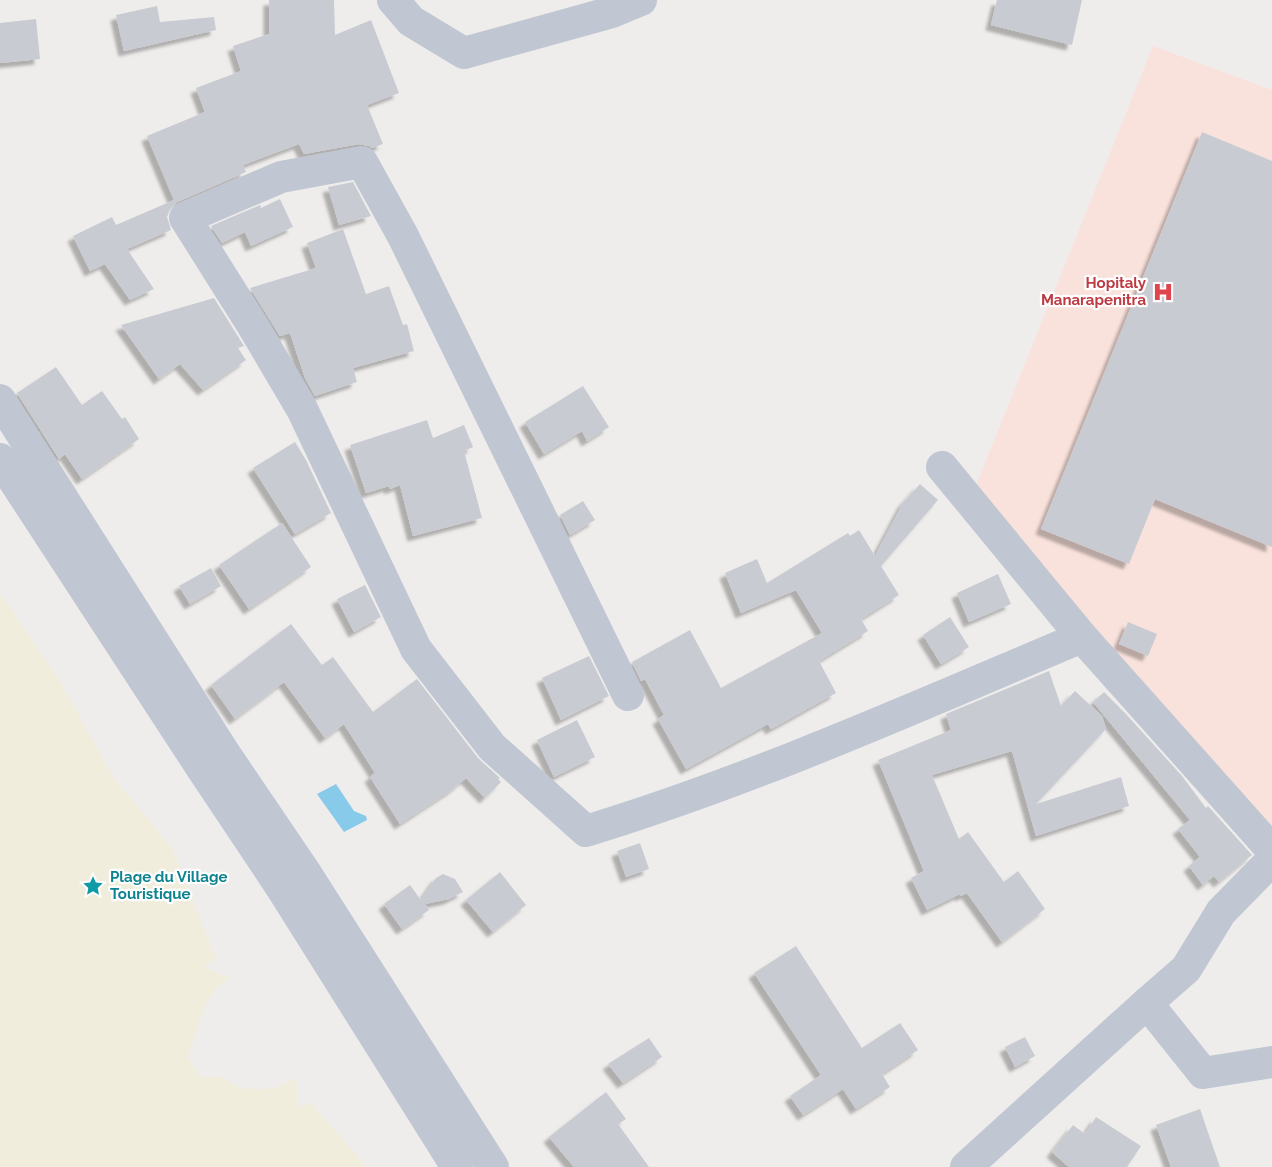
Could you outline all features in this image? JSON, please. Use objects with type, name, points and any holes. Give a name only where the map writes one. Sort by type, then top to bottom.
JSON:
[{"type":"street","points":[[393,0],[411,21],[464,53],[612,12],[641,0]]},
{"type":"street","points":[[628,695],[404,236],[362,162],[281,177],[185,218],[254,326],[302,409],[416,649],[492,747],[586,831],[664,807],[826,744],[1082,637]]},
{"type":"street","points":[[0,400],[281,886],[457,1167]]},
{"type":"street","points":[[0,459],[161,679],[225,754],[307,875],[493,1167]]},
{"type":"street","points":[[942,467],[1082,637],[1272,850]]},
{"type":"street","points":[[966,1167],[1186,969],[1221,912],[1272,860]]},
{"type":"street","points":[[1147,1003],[1203,1073],[1272,1062]]},
{"type":"shaded area","name":"Hopitaly Manarapenitra","points":[[1153,46],[1272,90],[1272,832],[972,495]]},
{"type":"sand","name":"Plage du Village Touristique","points":[[0,593],[58,678],[114,778],[172,848],[216,958],[204,967],[230,978],[215,990],[205,1006],[188,1057],[200,1077],[222,1077],[239,1087],[259,1090],[279,1087],[296,1077],[299,1109],[310,1102],[367,1167],[0,1167]]},
{"type":"water","points":[[336,784],[354,811],[366,816],[367,820],[344,832],[317,794]]},
{"type":"building","points":[[269,0],[334,0],[335,35],[371,20],[399,93],[367,105],[383,144],[372,148],[359,144],[304,154],[299,144],[243,165],[246,172],[177,202],[170,209],[167,217],[171,230],[127,249],[154,289],[130,300],[105,264],[90,271],[73,236],[112,217],[116,225],[174,200],[147,136],[205,112],[196,88],[241,71],[233,46],[269,34]]},
{"type":"building","points":[[997,0],[1082,0],[1072,45],[991,25]]},
{"type":"building","points":[[157,6],[160,22],[214,17],[216,30],[124,51],[116,15]]},
{"type":"building","points":[[36,19],[40,59],[0,63],[0,23]]},
{"type":"building","points":[[1202,132],[1272,161],[1272,547],[1155,499],[1129,564],[1041,529]]},
{"type":"building","points":[[353,182],[371,216],[339,225],[328,187]]},
{"type":"building","points":[[280,199],[293,227],[251,246],[245,232],[222,243],[211,226],[260,205],[261,208]]},
{"type":"building","points":[[343,229],[366,294],[389,286],[403,325],[407,324],[414,351],[353,368],[357,382],[315,396],[305,378],[290,333],[280,336],[250,288],[316,268],[307,243]]},
{"type":"building","points":[[214,298],[244,346],[238,348],[246,360],[203,390],[180,364],[159,379],[121,325]]},
{"type":"building","points":[[56,367],[82,405],[102,391],[122,419],[125,417],[139,439],[82,479],[65,454],[59,459],[17,393]]},
{"type":"building","points":[[583,386],[609,427],[587,441],[582,431],[544,454],[525,422]]},
{"type":"building","points":[[427,420],[433,438],[464,425],[473,447],[464,451],[482,518],[413,536],[400,485],[366,493],[350,445]]},
{"type":"building","points":[[295,442],[331,513],[295,534],[253,468]]},
{"type":"building","points":[[920,484],[938,500],[881,566],[899,595],[861,619],[868,631],[819,661],[836,693],[771,729],[768,724],[686,769],[658,719],[664,715],[645,679],[641,681],[632,662],[690,630],[721,688],[822,633],[796,590],[741,613],[725,573],[757,559],[767,583],[848,533],[850,536],[859,530],[875,556],[903,503]]},
{"type":"building","points":[[583,501],[595,520],[570,535],[560,515]]},
{"type":"building","points":[[282,523],[311,567],[249,609],[219,565]]},
{"type":"building","points":[[211,568],[221,586],[190,604],[179,586]]},
{"type":"building","points":[[998,574],[1011,604],[969,622],[957,593]]},
{"type":"building","points":[[365,585],[381,617],[354,632],[337,599]]},
{"type":"building","points":[[950,617],[969,647],[941,664],[923,635]]},
{"type":"building","points":[[1128,622],[1157,634],[1148,656],[1119,644]]},
{"type":"building","points":[[291,624],[322,665],[333,657],[373,712],[417,679],[478,758],[500,778],[498,779],[501,782],[485,798],[466,778],[400,824],[370,777],[375,773],[344,724],[325,738],[284,682],[235,719],[211,685]]},
{"type":"building","points":[[589,656],[609,696],[561,720],[542,678]]},
{"type":"building","points":[[1049,671],[1061,706],[1075,691],[1102,716],[1106,729],[1036,804],[1121,777],[1129,806],[1036,836],[1012,751],[932,775],[959,839],[968,832],[1004,882],[1018,871],[1045,909],[1002,942],[967,893],[961,896],[960,894],[927,910],[911,878],[924,871],[878,760],[951,730],[946,714]]},
{"type":"building","points":[[1104,692],[1182,776],[1206,808],[1208,806],[1252,855],[1219,882],[1214,876],[1203,885],[1189,866],[1200,857],[1178,829],[1190,820],[1093,702]]},
{"type":"building","points":[[577,720],[595,757],[554,777],[537,740]]},
{"type":"building","points":[[640,843],[649,869],[626,877],[617,851]]},
{"type":"building","points":[[500,872],[526,905],[493,932],[466,900]]},
{"type":"building","points":[[443,874],[455,879],[463,892],[449,899],[425,904],[429,910],[402,929],[384,904],[410,885],[421,900],[436,878]]},
{"type":"building","points":[[796,946],[862,1048],[900,1023],[918,1050],[882,1074],[890,1087],[856,1109],[843,1089],[803,1115],[790,1096],[821,1075],[754,973]]},
{"type":"building","points":[[1025,1037],[1035,1056],[1015,1067],[1005,1047]]},
{"type":"building","points":[[649,1038],[662,1057],[623,1083],[608,1064]]},
{"type":"building","points":[[606,1092],[626,1119],[618,1124],[649,1167],[574,1167],[549,1137]]},
{"type":"building","points":[[1200,1109],[1220,1167],[1171,1167],[1156,1125]]},
{"type":"building","points":[[1096,1117],[1141,1146],[1127,1167],[1069,1167],[1052,1152],[1073,1125],[1085,1134]]},
{"type":"place","name":"Hopitaly Manarapenitra","points":[[1163,292]]},
{"type":"place","name":"Plage du Village Touristique","points":[[93,886]]}]
